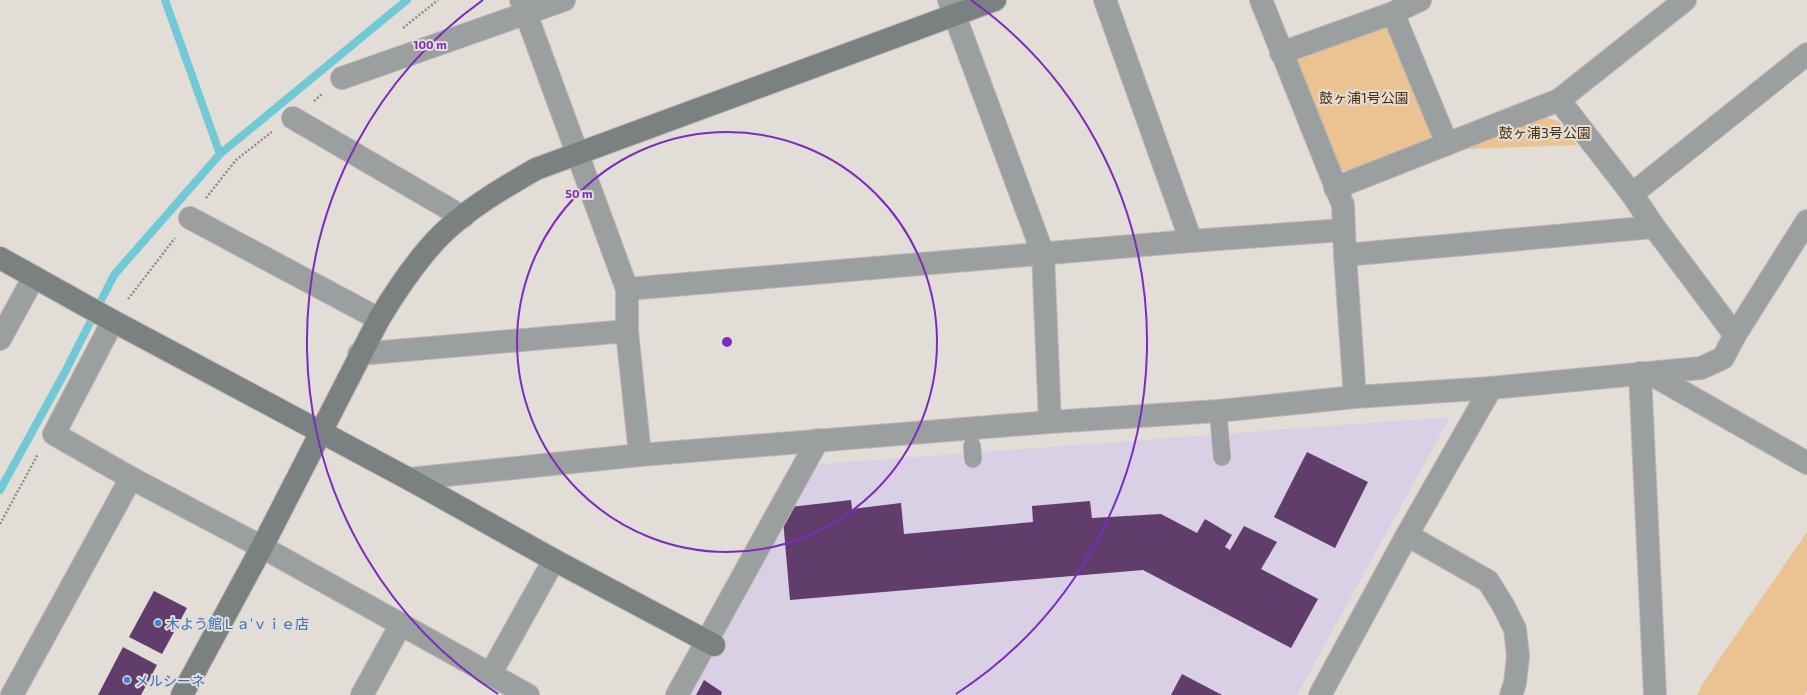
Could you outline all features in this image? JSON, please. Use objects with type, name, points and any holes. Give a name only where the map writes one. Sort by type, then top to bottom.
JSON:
[{"type":"street","points":[[342,78],[524,7],[564,0]]},
{"type":"street","points":[[182,695],[262,547],[379,319],[395,293],[440,236],[463,217],[503,189],[536,169],[951,7],[995,0]]},
{"type":"street","points":[[1105,0],[1191,241]]},
{"type":"street","points":[[1261,0],[1343,205],[1355,397]]},
{"type":"street","points":[[1282,53],[1392,13],[1420,0]]},
{"type":"street","points":[[1335,188],[1559,100],[1685,0]]},
{"type":"street","points":[[524,7],[628,289],[627,331],[640,455]]},
{"type":"street","points":[[951,7],[1044,254],[1050,422]]},
{"type":"street","points":[[1392,13],[1447,144]]},
{"type":"street","points":[[1632,194],[1807,54]]},
{"type":"street","points":[[1559,100],[1632,194],[1654,227],[1735,335]]},
{"type":"street","points":[[293,118],[463,217]]},
{"type":"street","points":[[190,218],[379,319]]},
{"type":"street","points":[[409,479],[640,455],[1050,422],[1218,412],[1355,397],[1491,388],[1700,368],[1723,358],[1735,335],[1807,221]]},
{"type":"street","points":[[1345,255],[1654,227]]},
{"type":"street","points":[[628,289],[1191,241],[1344,230]]},
{"type":"street","points":[[0,258],[110,320],[409,479],[554,560],[710,644]]},
{"type":"street","points":[[0,339],[34,277]]},
{"type":"street","points":[[110,320],[54,434],[131,478],[262,547],[491,673],[525,694]]},
{"type":"street","points":[[360,354],[627,331]]},
{"type":"street","points":[[1645,373],[1807,463]]},
{"type":"street","points":[[1645,373],[1655,695]]},
{"type":"street","points":[[1320,695],[1407,535],[1491,388]]},
{"type":"street","points":[[677,695],[710,644],[818,440]]},
{"type":"street","points":[[12,695],[131,478]]},
{"type":"street","points":[[1407,535],[1488,581],[1496,593],[1515,629],[1518,656],[1515,683],[1511,695]]},
{"type":"street","points":[[491,673],[554,560]]},
{"type":"street","points":[[362,695],[400,624]]},
{"type":"lane","points":[[1218,412],[1222,457]]},
{"type":"path","points":[[401,30],[438,0]]},
{"type":"path","points":[[110,320],[236,160],[274,130],[293,118],[342,78]]},
{"type":"path","points":[[0,524],[44,442],[54,434]]},
{"type":"shaded area","points":[[1450,417],[1297,695],[686,695],[809,465]]},
{"type":"green space","name":"鼓ヶ浦1号公園","points":[[1381,23],[1392,28],[1433,128],[1429,138],[1347,171],[1336,169],[1295,65],[1301,54]]},
{"type":"green space","name":"鼓ヶ浦3号公園","points":[[1544,117],[1558,121],[1577,145],[1467,149]]},
{"type":"green space","points":[[1807,532],[1807,692],[1805,695],[1697,695],[1703,683]]},
{"type":"building","points":[[1307,452],[1368,482],[1335,548],[1274,517]]},
{"type":"building","points":[[851,500],[852,509],[901,503],[904,534],[1033,522],[1032,506],[1090,501],[1092,518],[1161,514],[1197,533],[1205,519],[1232,535],[1225,547],[1230,550],[1244,526],[1277,542],[1261,569],[1318,599],[1291,648],[1143,570],[790,600],[782,508]]},
{"type":"building","name":"木よう館Ｌａ’ｖｉｅ店","points":[[154,591],[187,608],[162,654],[129,637]]},
{"type":"building","name":"メルシーネ","points":[[123,647],[157,665],[141,695],[98,695]]},
{"type":"building","points":[[1182,674],[1222,695],[1171,695]]},
{"type":"building","points":[[704,680],[722,692],[721,695],[696,695]]},
{"type":"waterway","points":[[165,0],[220,154]]},
{"type":"waterway","points":[[0,490],[65,372],[114,275],[220,154],[407,0]]},
{"type":"place","name":"木よう館Ｌａ’ｖｉｅ店","points":[[158,623]]},
{"type":"place","name":"メルシーネ","points":[[127,680]]}]
